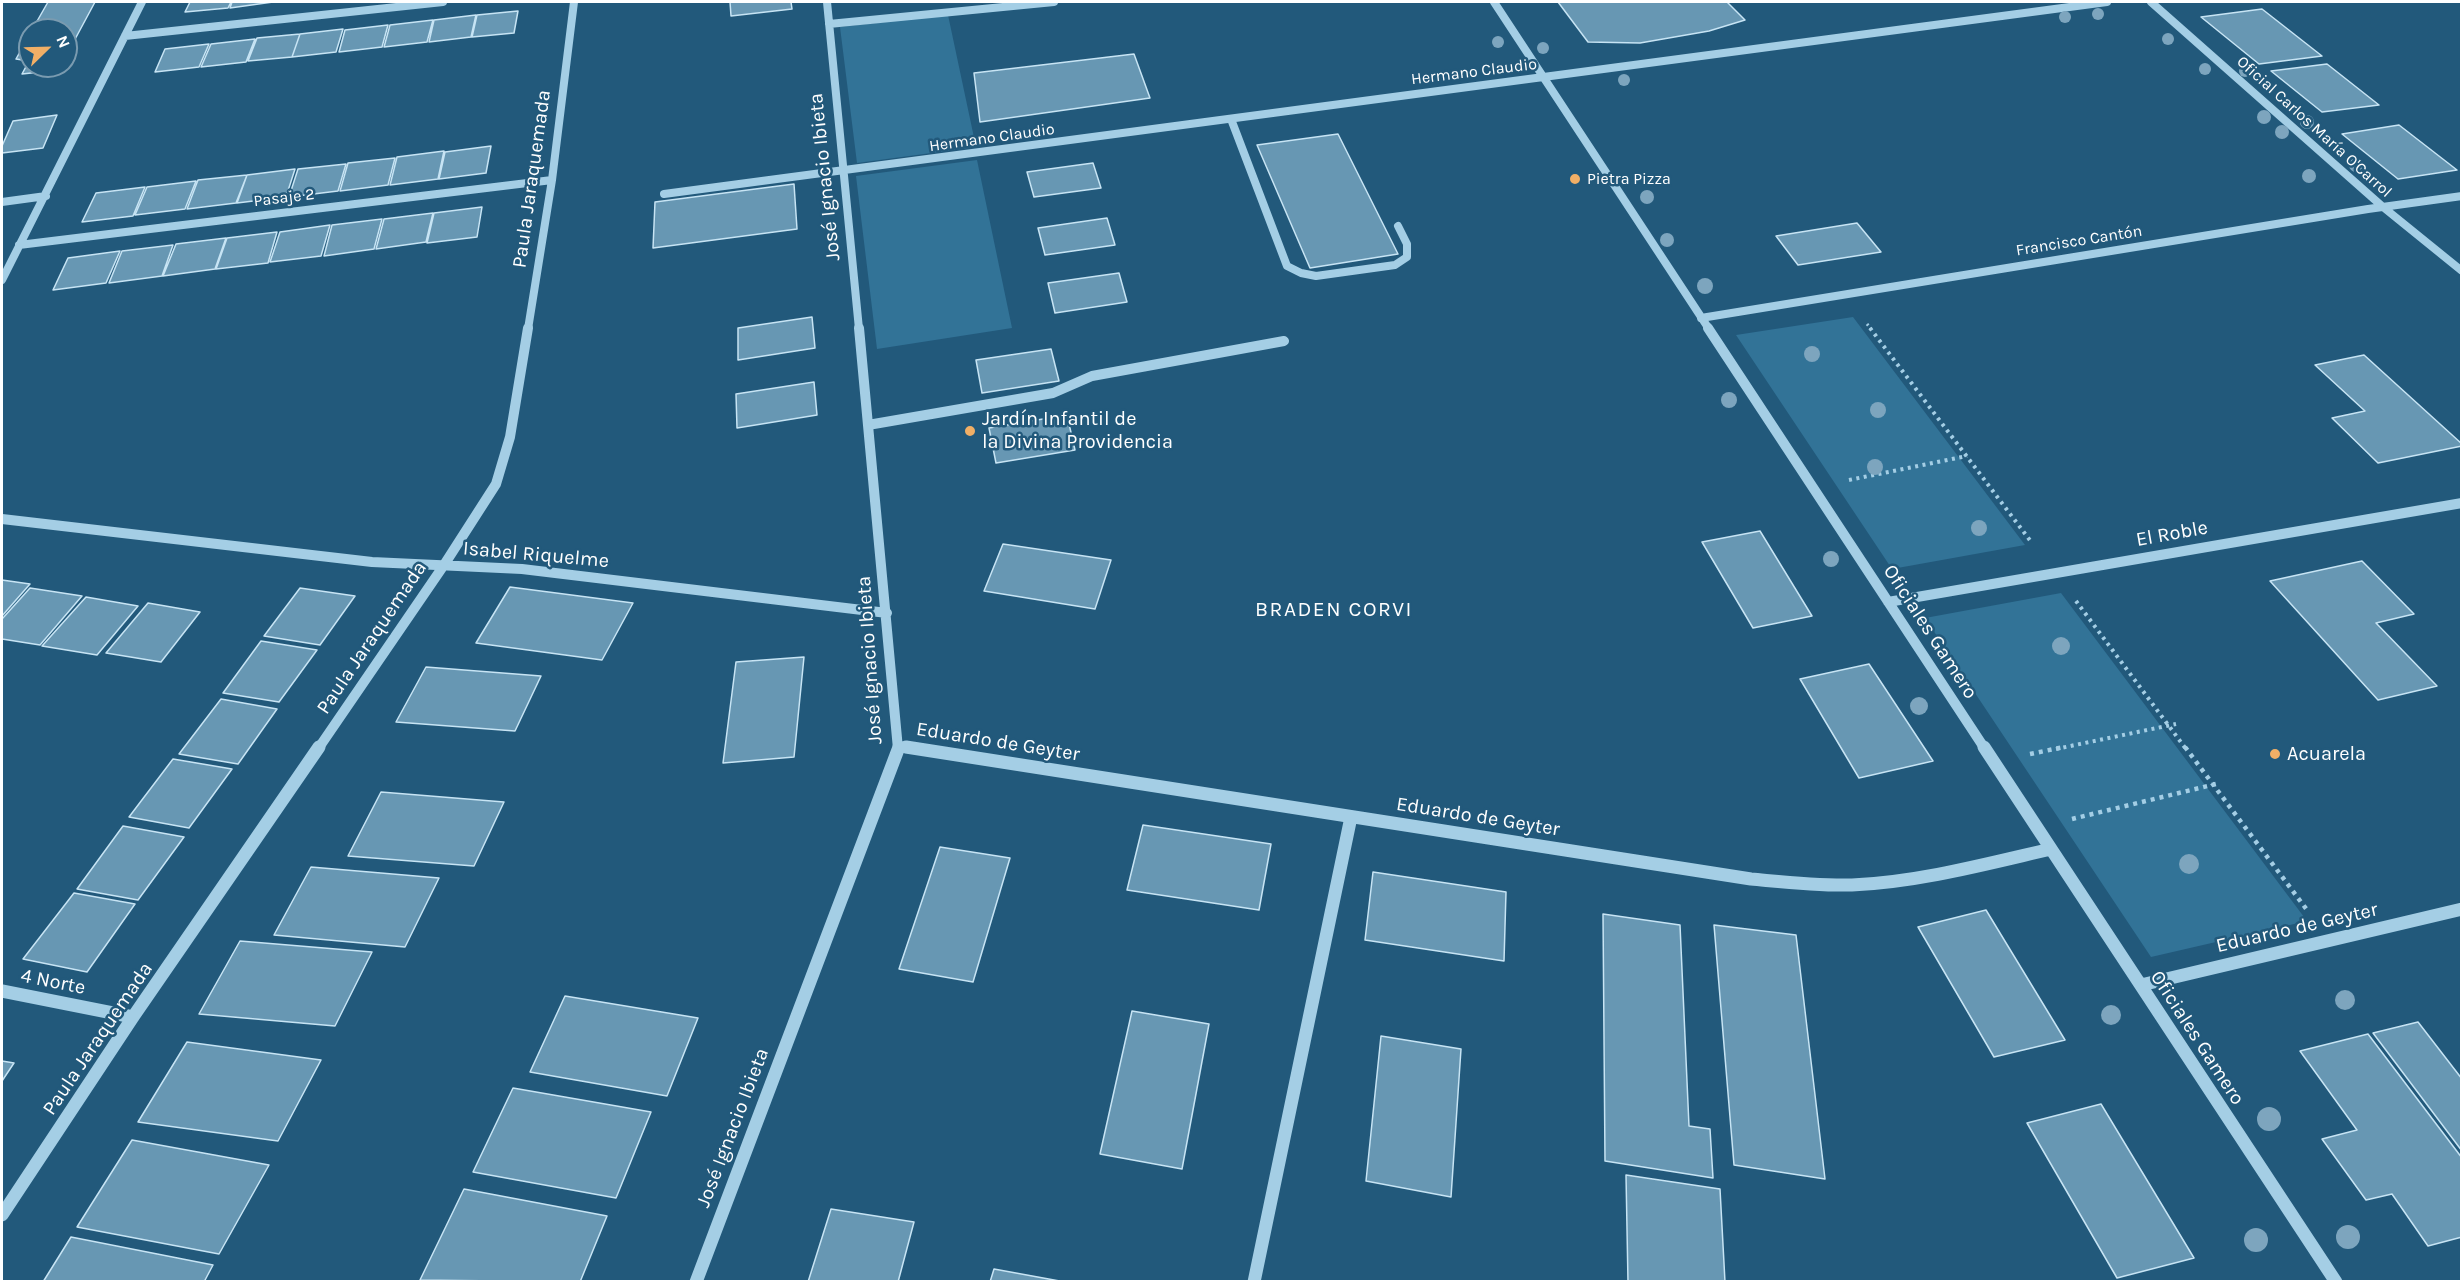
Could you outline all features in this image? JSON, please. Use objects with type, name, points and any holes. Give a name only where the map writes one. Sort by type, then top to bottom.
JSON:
[{"type":"street","points":[[2,280],[142,2]]},
{"type":"street","points":[[125,36],[443,2]]},
{"type":"street","name":"Paula Jaraquemada","points":[[2,1215],[133,1017],[444,565],[496,484],[510,437],[552,180],[574,2]]},
{"type":"street","name":"José Ignacio Ibieta","points":[[696,1281],[899,746],[827,2]]},
{"type":"street","points":[[829,24],[1054,2]]},
{"type":"street","name":"Oficiales Gamero","points":[[1494,2],[2336,1281]]},
{"type":"street","name":"Hermano Claudio","points":[[664,194],[2107,2]]},
{"type":"street","name":"Oficial Carlos María O'Carrol","points":[[2151,2],[2383,207],[2462,271]]},
{"type":"street","points":[[1231,119],[1287,266],[1301,273],[1316,276],[1395,265],[1407,257],[1407,244],[1398,226]]},
{"type":"street","name":"Pasaje 2","points":[[19,245],[552,180]]},
{"type":"street","points":[[2,202],[46,196]]},
{"type":"street","name":"Francisco Cantón","points":[[1701,318],[2462,196]]},
{"type":"street","points":[[868,425],[1053,393],[1092,376],[1284,341]]},
{"type":"street","name":"El Roble","points":[[1888,602],[2462,502]]},
{"type":"street","name":"Isabel Riquelme","points":[[2,519],[372,562],[522,569],[887,613]]},
{"type":"street","name":"Eduardo de Geyter","points":[[899,746],[1751,879],[1802,884],[1852,885],[1905,880],[2051,849]]},
{"type":"street","points":[[1254,1281],[1351,817]]},
{"type":"street","name":"Eduardo de Geyter","points":[[2141,984],[2462,909]]},
{"type":"street","name":"4 Norte","points":[[2,991],[133,1017]]},
{"type":"path","points":[[1845,295],[2329,940]]},
{"type":"path","points":[[1813,488],[1966,456]]},
{"type":"path","points":[[1994,761],[2176,724]]},
{"type":"path","points":[[2037,827],[2220,783]]},
{"type":"shaded area","points":[[948,15],[976,147],[857,163],[840,27]]},
{"type":"shaded area","points":[[977,160],[1012,328],[877,349],[856,176]]},
{"type":"shaded area","points":[[1853,317],[2025,545],[1892,569],[1736,335]]},
{"type":"shaded area","points":[[2061,593],[2307,921],[2151,957],[1925,618]]},
{"type":"building","points":[[48,2],[95,2],[78,34],[78,18],[39,18]]},
{"type":"building","points":[[190,2],[231,2],[228,8],[185,12]]},
{"type":"building","points":[[232,2],[273,2],[230,8]]},
{"type":"building","points":[[730,2],[791,2],[792,9],[731,16]]},
{"type":"building","points":[[1558,2],[1727,2],[1745,20],[1709,31],[1640,43],[1588,42]]},
{"type":"building","points":[[2262,9],[2322,56],[2259,64],[2201,17]]},
{"type":"building","points":[[518,11],[514,33],[472,37],[477,15]]},
{"type":"building","points":[[476,15],[471,37],[429,42],[434,20]]},
{"type":"building","points":[[433,20],[427,42],[384,47],[390,25]]},
{"type":"building","points":[[388,25],[382,47],[339,52],[345,30]]},
{"type":"building","points":[[343,29],[336,52],[292,57],[300,34]]},
{"type":"building","points":[[300,34],[292,57],[248,61],[257,38]]},
{"type":"building","points":[[255,39],[246,62],[201,67],[211,44]]},
{"type":"building","points":[[209,44],[199,67],[155,72],[165,49]]},
{"type":"building","points":[[1134,54],[1150,98],[980,122],[974,73]]},
{"type":"building","points":[[2327,64],[2379,105],[2322,112],[2271,71]]},
{"type":"building","points":[[57,115],[43,148],[2,153],[2,146],[13,121]]},
{"type":"building","points":[[2399,125],[2457,170],[2398,179],[2342,134]]},
{"type":"building","points":[[1338,134],[1398,254],[1310,268],[1257,145]]},
{"type":"building","points":[[491,146],[486,173],[439,179],[445,152]]},
{"type":"building","points":[[444,151],[438,179],[390,185],[397,157]]},
{"type":"building","points":[[395,158],[388,185],[340,191],[348,163]]},
{"type":"building","points":[[1093,163],[1101,188],[1034,197],[1027,172]]},
{"type":"building","points":[[346,164],[338,191],[289,197],[298,169]]},
{"type":"building","points":[[295,169],[286,197],[237,203],[247,175]]},
{"type":"building","points":[[247,175],[236,203],[187,209],[198,180]]},
{"type":"building","points":[[196,181],[185,209],[135,215],[147,187]]},
{"type":"building","points":[[794,184],[797,229],[653,248],[655,202]]},
{"type":"building","points":[[145,187],[133,216],[82,222],[96,193]]},
{"type":"building","points":[[482,207],[477,237],[427,243],[434,213]]},
{"type":"building","points":[[433,213],[426,242],[376,249],[384,219]]},
{"type":"building","points":[[1107,218],[1115,245],[1045,255],[1038,228]]},
{"type":"building","points":[[382,219],[374,249],[324,256],[332,225]]},
{"type":"building","points":[[1857,223],[1881,252],[1798,265],[1776,236]]},
{"type":"building","points":[[330,225],[321,256],[270,262],[280,232]]},
{"type":"building","points":[[277,232],[268,263],[216,269],[227,238]]},
{"type":"building","points":[[226,238],[215,269],[163,276],[176,244]]},
{"type":"building","points":[[173,245],[162,276],[109,283],[122,251]]},
{"type":"building","points":[[120,251],[106,283],[53,290],[68,258]]},
{"type":"building","points":[[1119,273],[1127,302],[1055,313],[1048,283]]},
{"type":"building","points":[[812,317],[815,348],[738,360],[738,328]]},
{"type":"building","points":[[1051,349],[1059,381],[982,393],[976,360]]},
{"type":"building","points":[[2364,355],[2462,446],[2378,463],[2332,418],[2365,411],[2315,365]]},
{"type":"building","points":[[814,382],[817,415],[737,428],[736,394]]},
{"type":"building","points":[[1067,415],[1075,450],[996,463],[989,428]]},
{"type":"building","points":[[1760,531],[1812,616],[1753,628],[1702,542]]},
{"type":"building","points":[[1003,544],[1111,560],[1095,609],[984,591]]},
{"type":"building","points":[[2362,561],[2414,614],[2376,623],[2437,686],[2378,700],[2270,581]]},
{"type":"building","points":[[2,580],[30,584],[2,616]]},
{"type":"building","points":[[510,587],[633,603],[602,660],[476,643]]},
{"type":"building","points":[[30,588],[82,596],[40,645],[2,639],[2,619]]},
{"type":"building","points":[[300,588],[355,596],[320,645],[264,636]]},
{"type":"building","points":[[86,597],[138,606],[97,655],[42,646]]},
{"type":"building","points":[[148,603],[200,612],[161,662],[106,653]]},
{"type":"building","points":[[261,641],[317,650],[279,702],[223,693]]},
{"type":"building","points":[[804,657],[794,757],[723,763],[736,662]]},
{"type":"building","points":[[1869,664],[1933,761],[1859,778],[1800,679]]},
{"type":"building","points":[[426,667],[541,676],[515,731],[396,722]]},
{"type":"building","points":[[221,699],[277,709],[238,764],[179,754]]},
{"type":"building","points":[[173,759],[232,769],[189,828],[129,817]]},
{"type":"building","points":[[381,792],[504,802],[474,866],[348,856]]},
{"type":"building","points":[[1143,825],[1271,844],[1259,910],[1127,890]]},
{"type":"building","points":[[123,826],[184,837],[138,900],[77,889]]},
{"type":"building","points":[[940,847],[1010,858],[973,982],[899,969]]},
{"type":"building","points":[[311,867],[439,878],[405,947],[274,935]]},
{"type":"building","points":[[1373,872],[1506,892],[1504,961],[1365,940]]},
{"type":"building","points":[[74,893],[135,904],[87,972],[23,959]]},
{"type":"building","points":[[1986,910],[2065,1040],[1994,1057],[1918,927]]},
{"type":"building","points":[[1603,914],[1680,925],[1689,1126],[1710,1129],[1713,1178],[1605,1161]]},
{"type":"building","points":[[1714,925],[1796,935],[1825,1179],[1734,1165]]},
{"type":"building","points":[[240,941],[372,952],[335,1026],[199,1014]]},
{"type":"building","points":[[565,996],[698,1018],[667,1096],[530,1072]]},
{"type":"building","points":[[1132,1011],[1209,1024],[1182,1169],[1100,1154]]},
{"type":"building","points":[[2418,1022],[2462,1079],[2462,1151],[2373,1033]]},
{"type":"building","points":[[2368,1034],[2462,1158],[2462,1237],[2428,1246],[2392,1194],[2366,1200],[2322,1139],[2357,1130],[2300,1051]]},
{"type":"building","points":[[1381,1036],[1461,1049],[1451,1197],[1366,1181]]},
{"type":"building","points":[[187,1042],[321,1060],[278,1141],[138,1122]]},
{"type":"building","points":[[2,1061],[14,1063],[2,1081]]},
{"type":"building","points":[[513,1088],[651,1112],[616,1198],[473,1172]]},
{"type":"building","points":[[2101,1104],[2194,1258],[2117,1278],[2027,1123]]},
{"type":"building","points":[[132,1140],[269,1165],[219,1254],[77,1227]]},
{"type":"building","points":[[1626,1175],[1720,1189],[1725,1282],[1628,1282]]},
{"type":"building","points":[[464,1189],[607,1216],[580,1282],[420,1280]]},
{"type":"building","points":[[831,1209],[914,1222],[898,1282],[808,1282]]},
{"type":"building","points":[[71,1237],[213,1265],[204,1282],[43,1282]]},
{"type":"building","points":[[994,1269],[1065,1282],[990,1282]]},
{"type":"place","name":"Pietra Pizza","points":[[1575,179]]},
{"type":"place","name":"Jardín Infantil de la Divina Providencia","points":[[970,431]]},
{"type":"place","name":"Acuarela","points":[[2275,754]]},
{"type":"district","name":"BRADEN CORVI","points":[[1334,610]]}]
